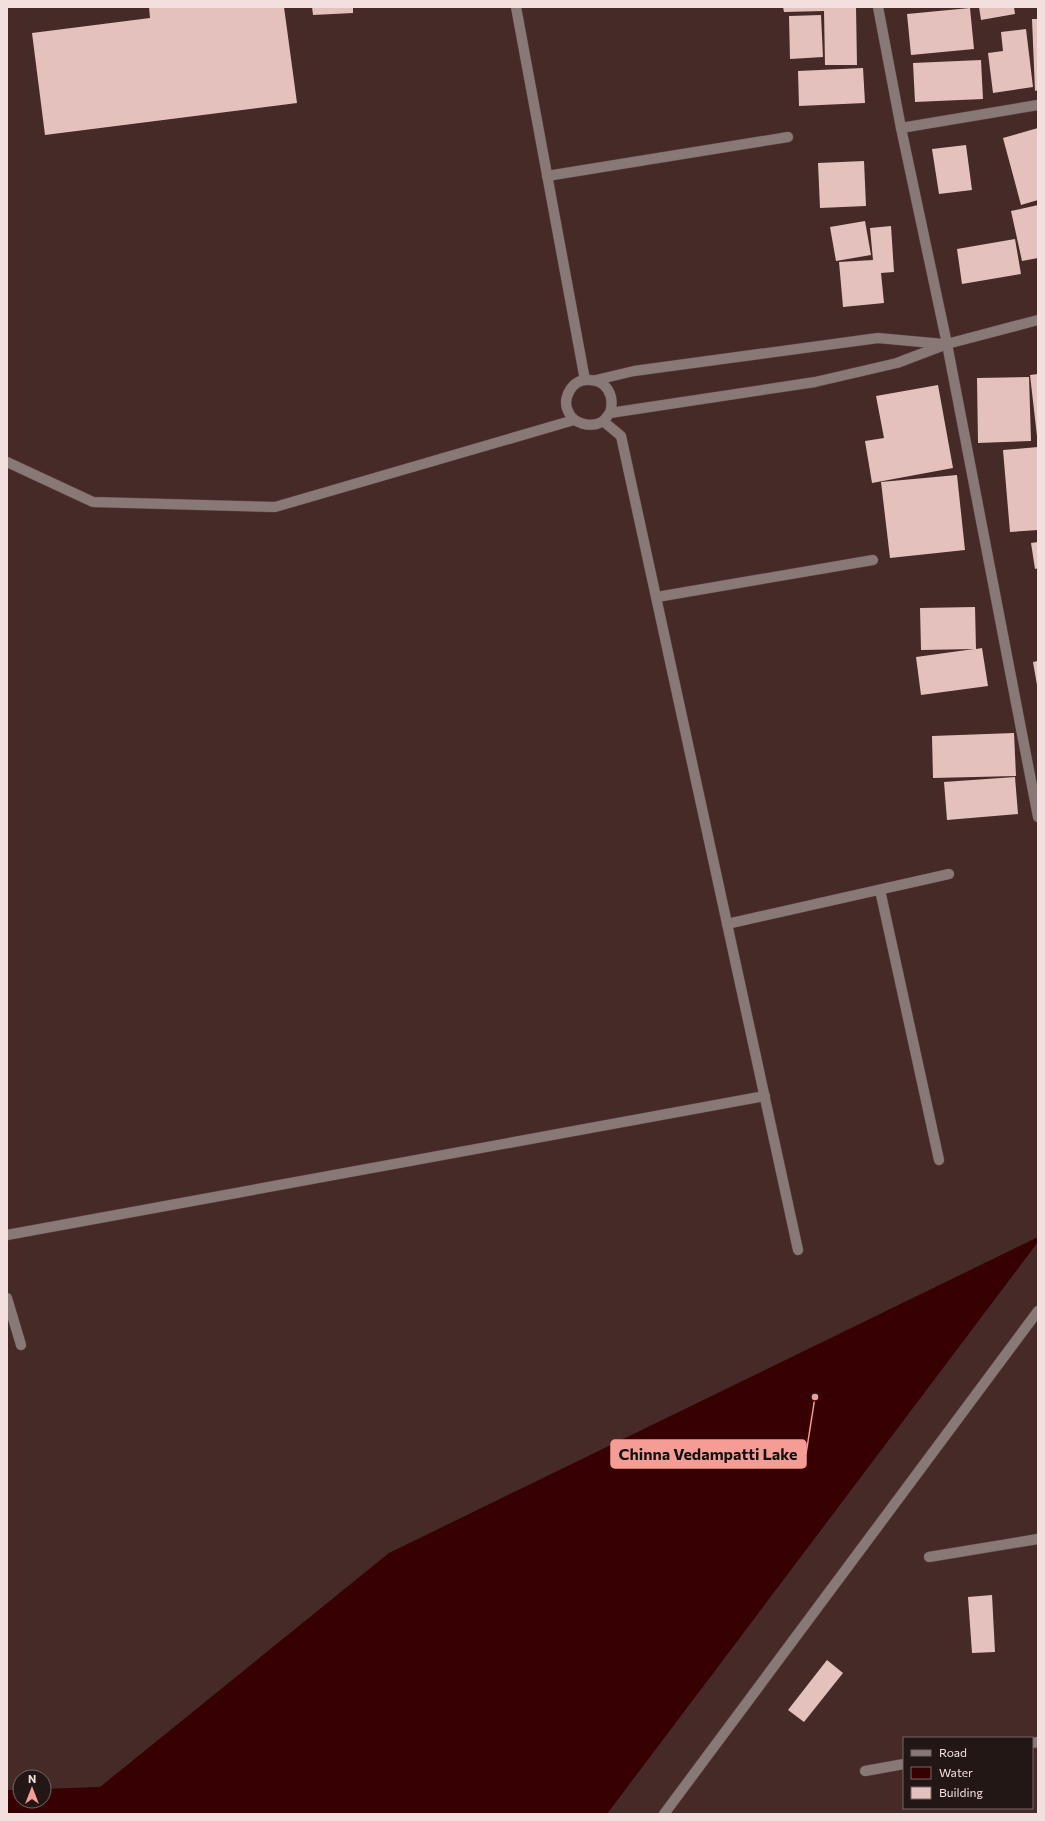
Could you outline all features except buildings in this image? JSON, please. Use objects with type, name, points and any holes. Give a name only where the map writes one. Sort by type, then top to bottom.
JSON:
[{"type":"street","points":[[516,7],[547,176],[591,380]]},
{"type":"street","points":[[878,7],[901,128],[947,344],[1038,817]]},
{"type":"street","points":[[901,128],[1038,105]]},
{"type":"street","points":[[547,176],[788,137]]},
{"type":"street","points":[[610,413],[815,382],[896,363],[947,344],[1038,320]]},
{"type":"street","points":[[591,380],[605,385],[611,393],[612,403],[610,413],[603,421],[593,425],[588,425],[574,420],[568,411],[566,401],[569,391],[576,383],[634,371],[878,338],[947,344]]},
{"type":"street","points":[[7,462],[93,502],[275,507],[574,420]]},
{"type":"street","points":[[603,421],[621,436],[798,1250]]},
{"type":"street","points":[[657,597],[873,560]]},
{"type":"street","points":[[727,924],[948,874]]},
{"type":"street","points":[[880,890],[939,1160]]},
{"type":"street","points":[[7,1235],[765,1096]]},
{"type":"street","points":[[7,1298],[21,1345]]},
{"type":"street","points":[[664,1814],[1038,1311]]},
{"type":"street","points":[[929,1558],[1038,1539]]},
{"type":"street","points":[[865,1771],[903,1764]]},
{"type":"water","points":[[1038,1237],[1038,1242],[607,1814],[7,1814],[7,1790],[12,1790],[12,1809],[52,1809],[52,1789],[100,1787],[389,1553]]},
{"type":"place","name":"Chinna Vedampatti Lake","points":[[815,1397]]}]
